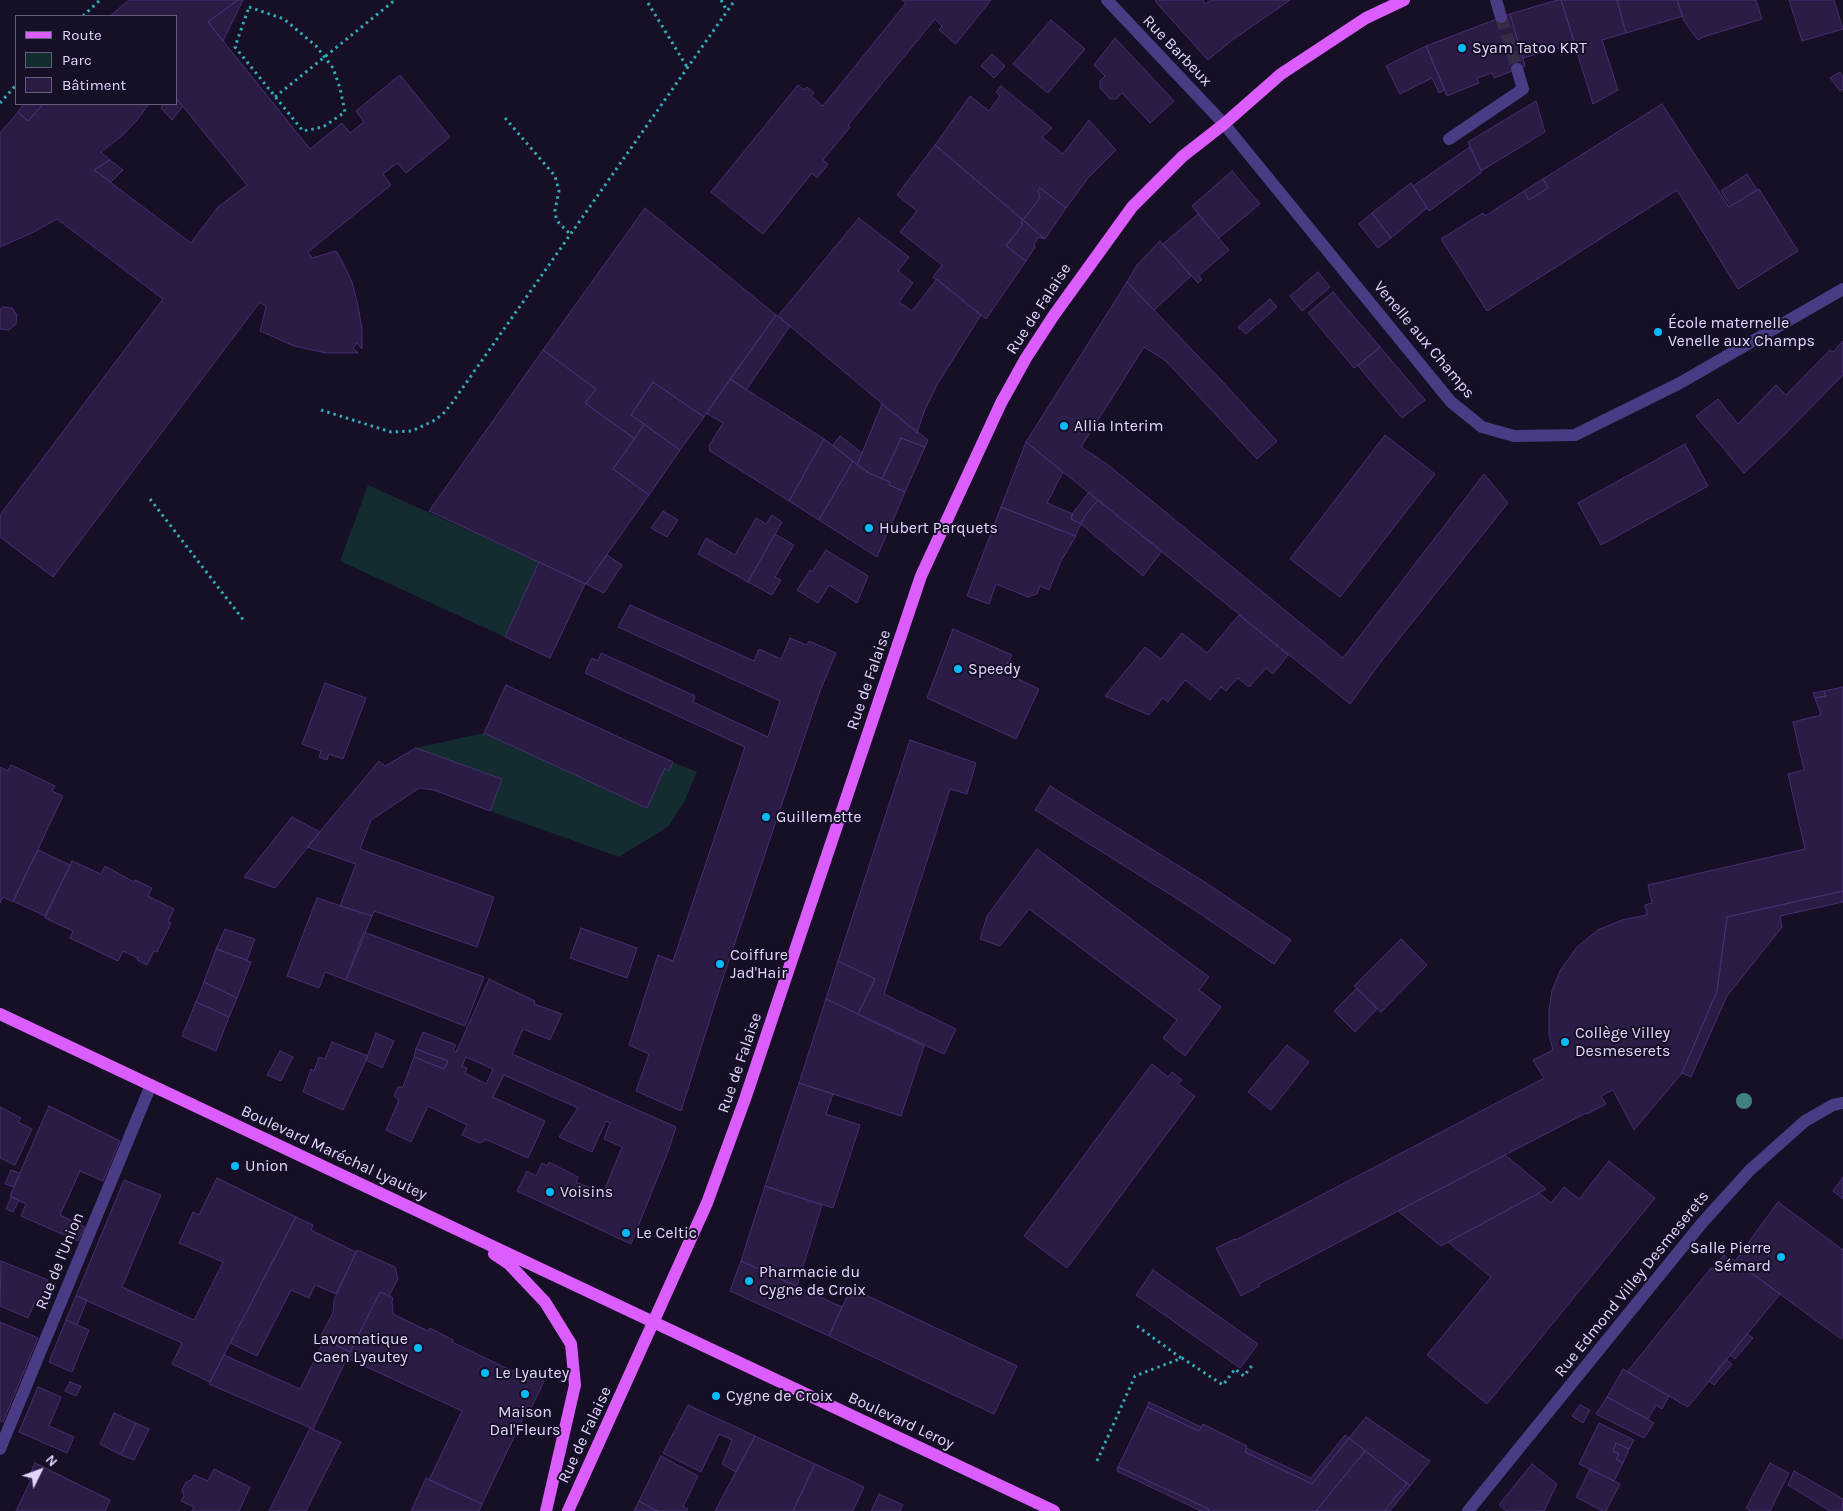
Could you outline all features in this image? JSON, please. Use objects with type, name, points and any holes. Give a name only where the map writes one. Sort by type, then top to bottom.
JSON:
[{"type":"main road","name":"Rue de Falaise","points":[[568,1511],[707,1203],[742,1108],[921,576],[1001,403],[1026,358],[1058,308],[1132,207],[1183,156],[1224,124],[1281,74],[1366,18],[1404,0]]},
{"type":"main road","name":"Boulevard Maréchal Lyautey","points":[[0,1014],[654,1322]]},
{"type":"main road","points":[[454,1228],[509,1264],[545,1302],[571,1344],[575,1385],[546,1511]]},
{"type":"main road","name":"Boulevard Leroy","points":[[654,1322],[1054,1511]]},
{"type":"street","name":"Rue Barbeux","points":[[1107,0],[1224,124]]},
{"type":"street","points":[[1496,0],[1501,17]]},
{"type":"street","points":[[1449,139],[1523,89],[1517,69]]},
{"type":"street","name":"Venelle aux Champs","points":[[1224,124],[1451,402],[1482,427],[1514,436],[1575,436],[1680,383],[1843,289]]},
{"type":"street","name":"Rue de l'Union","points":[[0,1449],[151,1085]]},
{"type":"street","name":"Rue Edmond Villey Desmeserets","points":[[1468,1511],[1702,1223],[1750,1170],[1805,1121],[1833,1105],[1843,1103]]},
{"type":"path","points":[[84,15],[100,0]]},
{"type":"path","points":[[275,97],[395,0]]},
{"type":"path","points":[[721,0],[727,11]]},
{"type":"path","points":[[320,410],[391,432],[412,431],[443,414],[735,0]]},
{"type":"path","points":[[648,4],[687,67]]},
{"type":"path","points":[[249,7],[284,19],[316,46],[324,57],[333,68],[345,112],[323,128],[303,131],[235,47],[249,7]]},
{"type":"path","points":[[0,103],[15,86]]},
{"type":"path","points":[[505,118],[555,176],[559,192],[555,210],[556,217],[570,234]]},
{"type":"path","points":[[150,498],[245,622]]},
{"type":"path","points":[[1138,1326],[1223,1385],[1235,1369],[1244,1376],[1254,1363]]},
{"type":"path","points":[[1097,1461],[1135,1376],[1182,1358]]},
{"type":"green space","points":[[368,485],[539,562],[505,637],[340,561]]},
{"type":"green space","points":[[484,733],[647,808],[665,768],[669,770],[673,762],[697,772],[684,802],[669,826],[619,857],[490,811],[502,779],[416,748]]},
{"type":"building","points":[[129,0],[238,0],[208,22],[310,149],[342,123],[350,133],[364,122],[356,111],[400,75],[450,137],[406,173],[397,163],[383,174],[391,185],[308,252],[312,258],[336,251],[341,259],[352,282],[358,306],[362,329],[362,349],[357,343],[353,348],[358,353],[326,353],[294,346],[260,331],[266,307],[260,302],[53,577],[0,537],[0,515],[163,299],[57,219],[32,233],[0,247],[0,133],[18,112],[28,121],[42,105],[148,105],[122,136],[101,152],[110,160],[94,170],[191,243],[218,207],[247,185],[178,100],[178,15],[111,15]]},
{"type":"building","points":[[238,0],[243,0],[223,41],[208,22]]},
{"type":"building","points":[[902,0],[991,0],[956,44],[939,30],[942,26],[935,19],[848,125],[850,127],[823,160],[828,164],[817,178],[812,173],[763,234],[711,192],[798,85],[804,90],[807,87],[814,93],[811,96],[823,106],[906,3]]},
{"type":"building","points":[[1203,0],[1205,4],[1211,0],[1290,0],[1231,41],[1208,60],[1155,1]]},
{"type":"building","points":[[1561,0],[1575,44],[1523,58],[1510,14]]},
{"type":"building","points":[[1561,0],[1617,0],[1626,33],[1602,40],[1618,90],[1593,104]]},
{"type":"building","points":[[1617,0],[1677,0],[1683,16],[1626,33]]},
{"type":"building","points":[[1677,0],[1756,0],[1762,19],[1698,40],[1684,21]]},
{"type":"building","points":[[1789,0],[1834,0],[1843,29],[1802,41]]},
{"type":"building","points":[[1510,14],[1525,66],[1494,78],[1492,73],[1477,78],[1479,83],[1447,96],[1426,46]]},
{"type":"building","points":[[1051,20],[1085,49],[1048,93],[1013,64]]},
{"type":"building","points":[[1115,38],[1174,101],[1150,123],[1122,93],[1116,99],[1110,99],[1100,88],[1100,81],[1105,76],[1094,65]]},
{"type":"building","points":[[1426,46],[1445,90],[1439,93],[1432,78],[1400,94],[1386,66]]},
{"type":"building","points":[[992,54],[1005,66],[994,78],[981,66]]},
{"type":"building","points":[[1840,72],[1843,77],[1843,89],[1840,91],[1830,78]]},
{"type":"building","points":[[1001,86],[1052,128],[1042,137],[1063,154],[1089,120],[1116,150],[1088,178],[1066,208],[1040,188],[1038,190],[1040,198],[1023,220],[935,145],[970,96],[989,111],[1000,96],[996,92]]},
{"type":"building","points":[[178,100],[183,106],[172,120],[161,108],[162,105],[178,105]]},
{"type":"building","points":[[1536,101],[1545,132],[1481,171],[1468,142]]},
{"type":"building","points":[[1662,104],[1729,207],[1759,189],[1798,251],[1738,289],[1677,190],[1487,311],[1441,239],[1483,213],[1485,216],[1524,191],[1529,200],[1548,188],[1543,179]]},
{"type":"building","points":[[23,105],[42,105],[28,121],[18,112]]},
{"type":"building","points":[[935,145],[1023,220],[1021,223],[1023,224],[1006,246],[1026,261],[986,319],[933,277],[942,265],[900,232],[917,211],[897,195]]},
{"type":"building","points":[[1470,147],[1482,172],[1429,211],[1413,186]]},
{"type":"building","points":[[110,160],[123,170],[111,182],[94,170]]},
{"type":"building","points":[[1232,171],[1260,204],[1219,238],[1192,206]]},
{"type":"building","points":[[1747,174],[1757,190],[1731,206],[1721,191]]},
{"type":"building","points":[[1543,179],[1548,188],[1529,200],[1524,191]]},
{"type":"building","points":[[1411,183],[1427,208],[1391,238],[1372,213]]},
{"type":"building","points":[[1040,188],[1066,208],[1045,239],[1023,220],[1040,198],[1038,190]]},
{"type":"building","points":[[645,208],[776,315],[704,417],[653,382],[631,415],[644,424],[635,439],[585,403],[596,389],[543,350]]},
{"type":"building","points":[[1372,213],[1391,238],[1378,248],[1359,224]]},
{"type":"building","points":[[1198,214],[1229,250],[1198,276],[1202,279],[1198,283],[1163,244]]},
{"type":"building","points":[[859,218],[909,257],[898,271],[913,283],[899,302],[912,311],[937,279],[981,315],[938,383],[924,412],[917,433],[778,316]]},
{"type":"building","points":[[1023,220],[1045,239],[1038,237],[1034,245],[1035,247],[1026,261],[1006,246],[1023,224],[1021,223]]},
{"type":"building","points":[[1160,241],[1191,276],[1154,310],[1127,282],[1137,265]]},
{"type":"building","points":[[1318,272],[1330,287],[1302,311],[1290,296]]},
{"type":"building","points":[[1127,282],[1277,441],[1257,459],[1166,361],[1144,347],[1081,447],[1107,464],[1343,658],[1484,474],[1508,503],[1383,659],[1350,704],[1026,442]]},
{"type":"building","points":[[1333,292],[1380,347],[1354,368],[1308,313]]},
{"type":"building","points":[[1270,299],[1277,307],[1246,334],[1238,327]]},
{"type":"building","points":[[3,307],[12,308],[17,315],[16,324],[9,330],[0,329],[0,309]]},
{"type":"building","points":[[776,315],[790,326],[746,390],[730,379]]},
{"type":"building","points":[[1843,341],[1843,375],[1744,473],[1696,416],[1718,399],[1738,424],[1776,385],[1786,395],[1830,350],[1833,352]]},
{"type":"building","points":[[1380,347],[1425,400],[1402,418],[1358,366]]},
{"type":"building","points":[[543,350],[596,389],[585,403],[635,439],[613,469],[649,495],[586,584],[429,511]]},
{"type":"building","points":[[730,379],[824,439],[789,501],[710,451],[709,446],[723,423],[706,413]]},
{"type":"building","points":[[653,382],[704,417],[680,450],[631,415]]},
{"type":"building","points":[[882,404],[928,440],[925,447],[901,438],[882,479],[857,465]]},
{"type":"building","points":[[644,424],[680,450],[649,495],[613,469]]},
{"type":"building","points":[[1385,435],[1435,474],[1340,597],[1290,559]]},
{"type":"building","points":[[840,436],[862,453],[857,465],[833,445]]},
{"type":"building","points":[[901,438],[925,447],[905,492],[889,485],[890,482],[882,479]]},
{"type":"building","points":[[824,439],[853,461],[819,520],[789,501]]},
{"type":"building","points":[[1026,442],[1063,472],[1047,503],[1073,514],[1071,519],[1081,524],[1075,536],[1001,507]]},
{"type":"building","points":[[1685,444],[1708,486],[1601,545],[1578,503]]},
{"type":"building","points":[[853,461],[869,473],[890,482],[889,485],[905,492],[877,557],[819,520]]},
{"type":"building","points":[[1089,492],[1098,500],[1081,524],[1071,519],[1072,514]]},
{"type":"building","points":[[1098,500],[1162,551],[1143,576],[1081,524]]},
{"type":"building","points":[[1001,507],[1076,536],[1061,561],[1049,590],[1040,586],[1037,594],[1028,597],[996,584],[989,604],[967,596]]},
{"type":"building","points":[[663,511],[678,520],[667,537],[651,528]]},
{"type":"building","points":[[772,515],[782,522],[748,582],[698,554],[706,538],[735,555],[756,518],[766,524]]},
{"type":"building","points":[[775,534],[794,545],[775,577],[781,580],[772,595],[748,582]]},
{"type":"building","points":[[826,550],[868,576],[857,603],[829,585],[818,603],[797,590],[810,570],[812,572]]},
{"type":"building","points":[[607,555],[622,565],[604,593],[586,584]]},
{"type":"building","points":[[539,562],[585,584],[550,658],[505,637]]},
{"type":"building","points":[[630,605],[754,661],[759,649],[781,659],[790,638],[807,645],[809,641],[836,653],[820,691],[723,978],[681,1111],[636,1091],[649,1054],[629,1045],[658,955],[673,961],[745,747],[585,673],[592,658],[598,661],[601,653],[695,696],[693,702],[768,737],[780,701],[618,627]]},
{"type":"building","points":[[1239,615],[1288,655],[1273,674],[1266,668],[1249,687],[1238,678],[1226,691],[1221,687],[1210,700],[1185,680],[1168,702],[1163,698],[1149,715],[1105,696],[1145,647],[1161,659],[1182,633],[1207,653]]},
{"type":"building","points":[[953,629],[1012,655],[1003,672],[1039,689],[1016,739],[927,698]]},
{"type":"building","points":[[325,683],[366,698],[343,759],[329,754],[327,760],[319,757],[321,751],[302,744]]},
{"type":"building","points":[[506,685],[673,762],[669,771],[665,768],[647,808],[484,733]]},
{"type":"building","points":[[1843,687],[1843,891],[1727,917],[1717,991],[1682,1073],[1634,1130],[1613,1090],[1601,1096],[1606,1104],[1259,1284],[1260,1286],[1241,1296],[1216,1248],[1236,1240],[1544,1078],[1533,1060],[1553,1050],[1549,1035],[1549,1010],[1552,991],[1560,971],[1577,947],[1598,930],[1622,920],[1647,915],[1645,905],[1652,903],[1648,885],[1805,849],[1788,774],[1804,770],[1793,722],[1821,715],[1815,698],[1826,696],[1824,691]]},
{"type":"building","points":[[1824,691],[1826,696],[1815,698],[1813,693]]},
{"type":"building","points":[[910,740],[976,763],[967,794],[950,789],[884,994],[956,1029],[944,1054],[858,1014],[875,979],[838,961]]},
{"type":"building","points":[[416,748],[502,779],[490,811],[434,790],[419,788],[371,820],[360,849],[494,897],[477,947],[374,911],[372,916],[340,906],[356,864],[307,847],[379,761],[385,766]]},
{"type":"building","points":[[11,765],[55,786],[52,791],[63,796],[13,902],[3,897],[0,903],[0,767],[8,771]]},
{"type":"building","points":[[1050,786],[1203,881],[1291,940],[1274,964],[1187,905],[1035,810]]},
{"type":"building","points":[[292,817],[320,832],[275,888],[244,877]]},
{"type":"building","points":[[1037,849],[1209,977],[1199,990],[1221,1007],[1185,1056],[1163,1038],[1177,1020],[1029,909],[1000,946],[980,939],[987,916]]},
{"type":"building","points":[[38,850],[70,865],[45,916],[13,901]]},
{"type":"building","points":[[72,861],[101,874],[105,866],[134,882],[135,880],[152,888],[148,896],[174,909],[168,922],[171,923],[157,952],[154,951],[147,965],[137,960],[138,958],[123,951],[118,961],[70,938],[73,931],[45,918]]},
{"type":"building","points":[[1843,891],[1843,902],[1780,916],[1782,927],[1727,996],[1691,1077],[1682,1073],[1717,991],[1727,917]]},
{"type":"building","points":[[317,898],[372,916],[346,980],[325,972],[319,988],[287,976]]},
{"type":"building","points":[[581,928],[637,948],[627,978],[570,958]]},
{"type":"building","points":[[225,929],[255,939],[247,960],[216,949]]},
{"type":"building","points":[[364,932],[484,977],[465,1026],[346,980]]},
{"type":"building","points":[[1401,939],[1427,965],[1381,1012],[1354,986]]},
{"type":"building","points":[[216,949],[251,962],[237,998],[204,982]]},
{"type":"building","points":[[838,961],[875,979],[858,1014],[826,999]]},
{"type":"building","points":[[489,979],[535,1001],[534,1004],[562,1014],[550,1040],[523,1029],[512,1054],[676,1127],[631,1244],[517,1191],[527,1171],[536,1176],[542,1163],[547,1166],[549,1162],[578,1177],[576,1182],[593,1189],[592,1193],[601,1198],[622,1147],[604,1139],[610,1123],[606,1121],[592,1152],[559,1137],[578,1108],[504,1075],[493,1097],[545,1121],[528,1158],[485,1139],[479,1143],[462,1135],[467,1125],[428,1106],[411,1142],[386,1130],[399,1100],[394,1096],[398,1087],[403,1087],[414,1057],[444,1069],[448,1061],[416,1049],[423,1032],[456,1045],[453,1050],[456,1052]],"holes":[[[466,1057],[493,1069],[486,1084],[465,1073],[467,1068],[462,1066]]]},
{"type":"building","points":[[204,982],[237,998],[229,1017],[196,1002]]},
{"type":"building","points":[[1357,988],[1377,1009],[1355,1032],[1334,1011]]},
{"type":"building","points":[[826,999],[924,1046],[901,1116],[799,1083]]},
{"type":"building","points":[[196,1002],[229,1017],[216,1051],[182,1036]]},
{"type":"building","points":[[376,1033],[394,1041],[382,1068],[366,1060]]},
{"type":"building","points":[[332,1042],[368,1056],[343,1110],[303,1092],[311,1069],[314,1071],[319,1057],[325,1059]]},
{"type":"building","points":[[1287,1045],[1309,1062],[1271,1110],[1248,1092]]},
{"type":"building","points":[[416,1049],[448,1061],[444,1069],[414,1057]]},
{"type":"building","points":[[280,1051],[293,1057],[281,1081],[267,1075]]},
{"type":"building","points":[[1152,1064],[1168,1077],[1172,1072],[1182,1080],[1178,1084],[1195,1096],[1067,1268],[1024,1236]]},
{"type":"building","points":[[799,1083],[833,1094],[826,1114],[860,1125],[833,1208],[765,1186]]},
{"type":"building","points":[[49,1106],[120,1141],[103,1181],[80,1171],[60,1215],[85,1227],[78,1241],[21,1216],[26,1204],[10,1196]]},
{"type":"building","points":[[0,1107],[21,1118],[18,1122],[32,1129],[15,1165],[0,1158]]},
{"type":"building","points":[[1505,1155],[1546,1189],[1441,1246],[1398,1211]]},
{"type":"building","points":[[1609,1161],[1655,1198],[1487,1404],[1427,1355],[1491,1277],[1448,1242],[1539,1193],[1551,1203],[1564,1187],[1579,1199]]},
{"type":"building","points":[[11,1170],[20,1173],[14,1187],[5,1184]]},
{"type":"building","points":[[1843,1177],[1843,1199],[1833,1191]]},
{"type":"building","points":[[217,1178],[296,1217],[210,1382],[172,1364],[182,1343],[76,1296],[124,1180],[161,1195],[122,1287],[194,1320],[223,1262],[179,1243],[193,1212],[199,1215]]},
{"type":"building","points":[[765,1186],[822,1205],[797,1286],[741,1261]]},
{"type":"building","points":[[11,1197],[19,1200],[13,1212],[6,1209]]},
{"type":"building","points":[[1778,1202],[1843,1250],[1843,1336],[1841,1339],[1735,1261]]},
{"type":"building","points":[[296,1217],[313,1225],[311,1230],[356,1252],[336,1294],[315,1285],[309,1298],[291,1290],[257,1356],[230,1343]]},
{"type":"building","points":[[357,1250],[395,1267],[398,1279],[389,1296],[380,1292],[350,1352],[320,1337],[333,1313],[334,1300]]},
{"type":"building","points":[[1724,1255],[1729,1259],[1718,1272],[1713,1268]]},
{"type":"building","points":[[1730,1257],[1780,1294],[1688,1407],[1627,1372],[1711,1268],[1718,1272]]},
{"type":"building","points":[[1,1261],[48,1280],[38,1303],[35,1302],[28,1318],[0,1306]]},
{"type":"building","points":[[741,1261],[842,1307],[829,1336],[730,1291]]},
{"type":"building","points":[[1153,1270],[1258,1344],[1240,1368],[1136,1295]]},
{"type":"building","points":[[851,1288],[1017,1366],[994,1414],[829,1336]]},
{"type":"building","points":[[380,1292],[393,1298],[393,1314],[428,1331],[430,1328],[453,1340],[452,1342],[513,1371],[515,1368],[544,1381],[527,1417],[524,1416],[482,1504],[429,1480],[462,1411],[347,1358]]},
{"type":"building","points":[[76,1296],[87,1300],[77,1325],[66,1320]]},
{"type":"building","points":[[66,1320],[89,1330],[72,1372],[49,1362]]},
{"type":"building","points":[[0,1322],[38,1338],[3,1422],[0,1421]]},
{"type":"building","points":[[1747,1334],[1753,1338],[1735,1359],[1730,1355]]},
{"type":"building","points":[[325,1339],[350,1352],[313,1429],[209,1384],[224,1355],[300,1389]]},
{"type":"building","points":[[1726,1359],[1732,1364],[1714,1385],[1709,1381]]},
{"type":"building","points":[[1623,1369],[1669,1396],[1662,1409],[1656,1405],[1648,1419],[1607,1397]]},
{"type":"building","points":[[70,1382],[81,1386],[76,1396],[65,1391]]},
{"type":"building","points":[[38,1387],[61,1397],[49,1426],[74,1437],[67,1453],[19,1432]]},
{"type":"building","points":[[1607,1397],[1654,1423],[1644,1438],[1596,1414]]},
{"type":"building","points":[[1149,1402],[1201,1427],[1199,1431],[1147,1407]]},
{"type":"building","points":[[688,1405],[755,1436],[736,1472],[722,1464],[732,1440],[719,1434],[701,1472],[663,1453]]},
{"type":"building","points":[[1580,1405],[1590,1410],[1583,1423],[1572,1416]]},
{"type":"building","points":[[1147,1407],[1199,1431],[1203,1424],[1247,1446],[1245,1452],[1312,1484],[1349,1438],[1365,1451],[1316,1511],[1208,1511],[1209,1509],[1118,1467]]},
{"type":"building","points":[[114,1413],[136,1423],[121,1455],[100,1444]]},
{"type":"building","points":[[1366,1417],[1430,1461],[1410,1486],[1349,1438]]},
{"type":"building","points":[[136,1423],[149,1429],[134,1460],[121,1455]]},
{"type":"building","points":[[1599,1423],[1634,1440],[1629,1449],[1616,1443],[1613,1451],[1619,1454],[1616,1459],[1623,1463],[1614,1481],[1579,1464]]},
{"type":"building","points":[[310,1428],[341,1442],[306,1511],[269,1511]]},
{"type":"building","points":[[1345,1435],[1349,1438],[1312,1484],[1245,1452],[1246,1448],[1311,1478]]},
{"type":"building","points":[[755,1436],[815,1464],[793,1511],[715,1511]]},
{"type":"building","points":[[1616,1443],[1629,1449],[1623,1463],[1616,1459],[1619,1454],[1613,1451]]},
{"type":"building","points":[[1365,1451],[1407,1483],[1384,1511],[1316,1511]]},
{"type":"building","points":[[661,1456],[698,1476],[683,1507],[688,1509],[687,1511],[657,1511],[639,1501]]},
{"type":"building","points":[[35,1463],[110,1500],[105,1511],[16,1511],[31,1480],[28,1479]]},
{"type":"building","points":[[1770,1463],[1789,1473],[1770,1511],[1751,1511],[1746,1508]]},
{"type":"building","points":[[815,1464],[864,1487],[853,1511],[793,1511]]},
{"type":"building","points":[[1532,1464],[1557,1484],[1544,1511],[1506,1511],[1499,1505]]},
{"type":"building","points":[[1118,1467],[1209,1509],[1208,1511],[1201,1511],[1117,1471]]},
{"type":"building","points":[[214,1469],[250,1487],[239,1511],[192,1511],[194,1507],[181,1501],[184,1496],[182,1490],[186,1482],[191,1480],[194,1475],[208,1481]]},
{"type":"building","points":[[1590,1469],[1620,1484],[1606,1511],[1602,1511],[1576,1497]]},
{"type":"building","points":[[1794,1471],[1843,1499],[1842,1511],[1830,1511],[1788,1485]]},
{"type":"building","points":[[426,1478],[482,1504],[479,1511],[411,1511]]},
{"type":"building","points":[[1407,1483],[1410,1486],[1390,1511],[1384,1511]]},
{"type":"building","points":[[879,1494],[903,1505],[900,1511],[871,1511]]},
{"type":"building","points":[[639,1501],[657,1511],[634,1511]]},
{"type":"tunnel","points":[[1501,17],[1517,69]]},
{"type":"place","name":"Syam Tatoo KRT","points":[[1462,48]]},
{"type":"place","name":"École maternelle Venelle aux Champs","points":[[1658,332]]},
{"type":"place","name":"Allia Interim","points":[[1064,426]]},
{"type":"place","name":"Hubert Parquets","points":[[869,528]]},
{"type":"place","name":"Speedy","points":[[958,669]]},
{"type":"place","name":"Guillemette","points":[[766,817]]},
{"type":"place","name":"Coiffure Jad'Hair","points":[[720,964]]},
{"type":"place","name":"Collège Villey Desmeserets","points":[[1565,1042]]},
{"type":"place","name":"Union","points":[[235,1166]]},
{"type":"place","name":"Voisins","points":[[550,1192]]},
{"type":"place","name":"Le Celtic","points":[[626,1233]]},
{"type":"place","name":"Salle Pierre Sémard","points":[[1781,1257]]},
{"type":"place","name":"Pharmacie du Cygne de Croix","points":[[749,1281]]},
{"type":"place","name":"Lavomatique Caen Lyautey","points":[[418,1348]]},
{"type":"place","name":"Le Lyautey","points":[[485,1373]]},
{"type":"place","name":"Maison Dal'Fleurs","points":[[525,1394]]},
{"type":"place","name":"Cygne de Croix","points":[[716,1396]]}]
